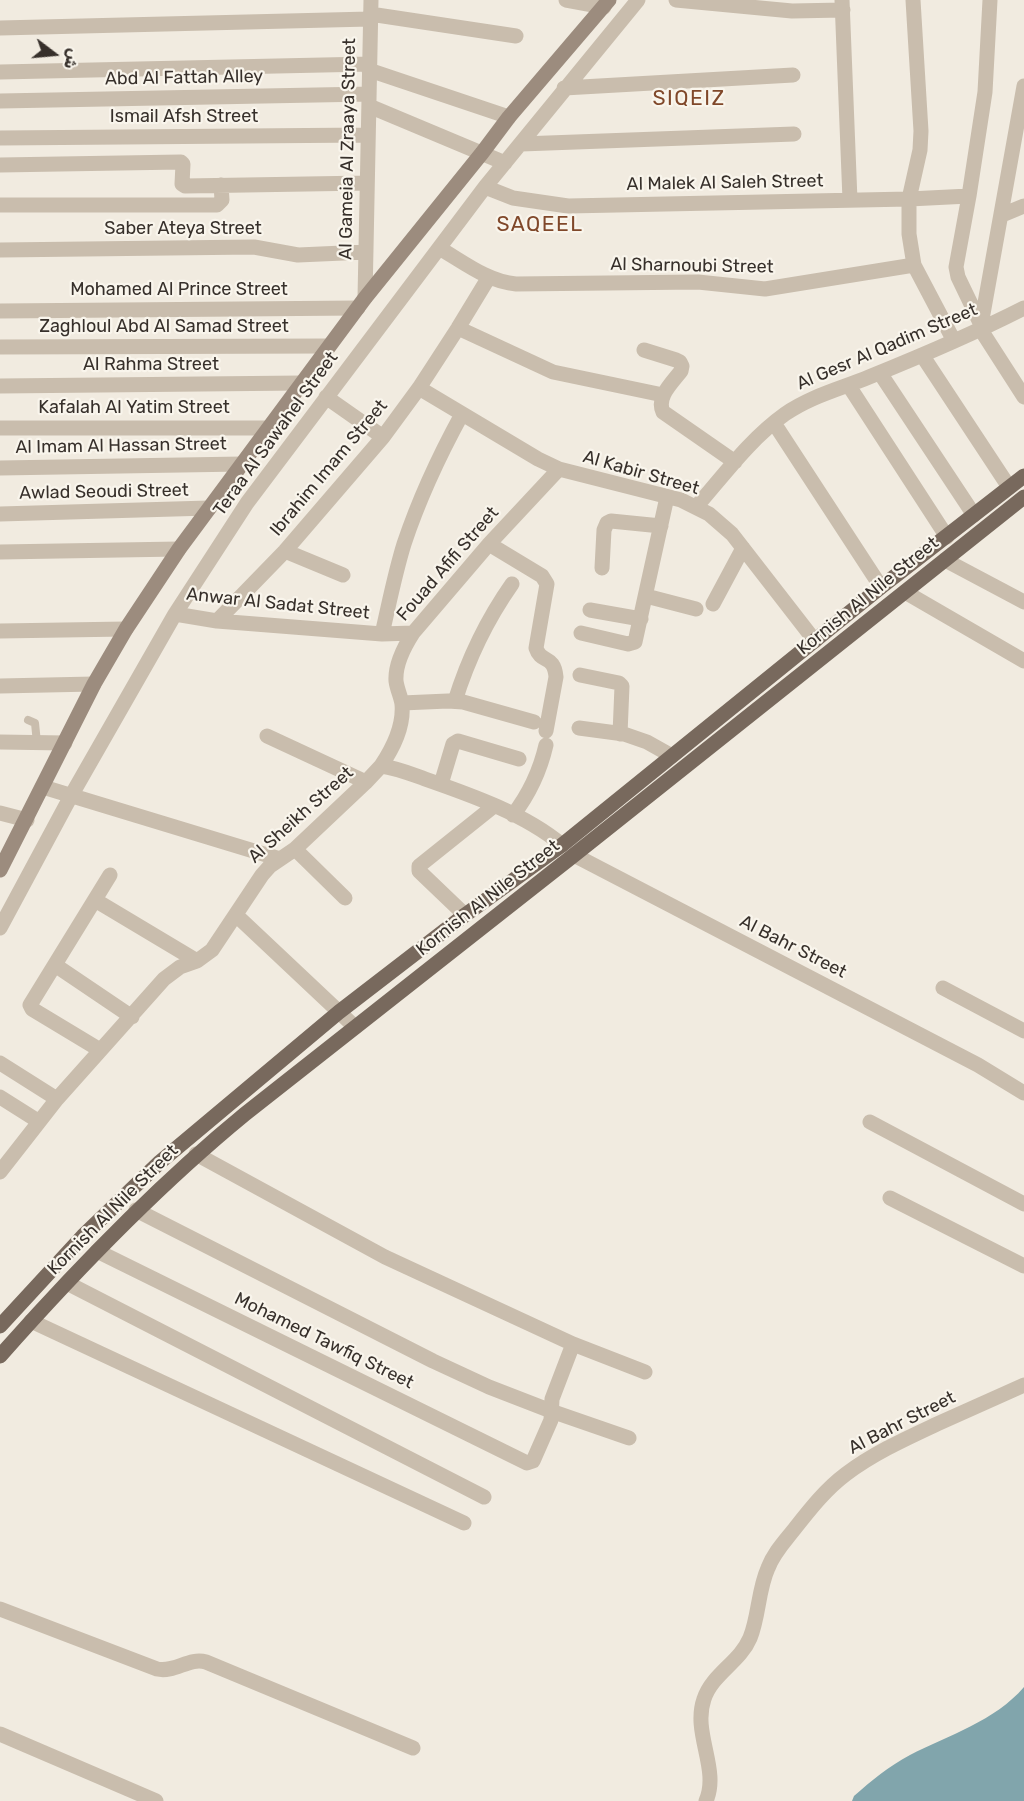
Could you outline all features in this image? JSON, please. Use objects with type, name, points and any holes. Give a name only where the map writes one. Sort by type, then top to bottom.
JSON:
[{"type":"main road","name":"Teraa Al Sawahel Street","points":[[0,870],[94,684],[126,629],[179,549],[362,303],[509,117],[606,3]]},
{"type":"main road","name":"Kornish Al Nile Street","points":[[0,1326],[83,1236],[186,1139],[339,1012],[465,915],[562,845],[881,587],[1024,476]]},
{"type":"main road","name":"Kornish Al Nile Street","points":[[0,1356],[136,1210],[196,1154],[1024,497]]},
{"type":"main road","points":[[756,687],[767,702]]},
{"type":"street","points":[[566,0],[606,3]]},
{"type":"street","name":"Teraa Al Sawahel Street","points":[[0,928],[71,796],[175,614],[247,503],[485,187],[638,0]]},
{"type":"street","points":[[676,0],[842,5],[850,200]]},
{"type":"street","points":[[913,0],[921,131],[920,150],[909,200],[909,234],[914,265],[954,341]]},
{"type":"street","points":[[990,0],[985,92],[956,272],[982,328],[1024,396]]},
{"type":"street","points":[[0,28],[370,11],[516,36]]},
{"type":"street","name":"Al Gameia Al Zraaya Street","points":[[362,303],[366,252],[370,11]]},
{"type":"street","points":[[0,72],[369,67],[509,117]]},
{"type":"street","points":[[564,88],[793,75]]},
{"type":"street","points":[[982,328],[1024,86]]},
{"type":"street","name":"Abd Al Fattah Alley","points":[[0,100],[369,100]]},
{"type":"street","points":[[369,100],[505,163]]},
{"type":"street","points":[[521,144],[794,134]]},
{"type":"street","name":"Ismail Afsh Street","points":[[0,138],[368,135]]},
{"type":"street","points":[[0,165],[181,162],[183,164],[183,186],[367,183]]},
{"type":"street","points":[[0,205],[217,206],[222,200],[221,185]]},
{"type":"street","name":"Al Malek Al Saleh Street","points":[[485,187],[513,198],[568,206],[909,200],[969,196]]},
{"type":"street","points":[[1002,215],[1024,206]]},
{"type":"street","name":"Saber Ateya Street","points":[[0,250],[254,247],[298,255],[366,252]]},
{"type":"street","name":"Al Sharnoubi Street","points":[[439,248],[489,277],[516,284],[691,282],[765,289],[914,265]]},
{"type":"street","name":"Ibrahim Imam Street","points":[[217,621],[285,551],[383,437],[419,388],[489,277]]},
{"type":"street","name":"Mohamed Al Prince Street","points":[[0,311],[362,303]]},
{"type":"street","name":"Al Gesr Al Qadim Street","points":[[696,507],[760,434],[799,405],[922,355],[1024,308]]},
{"type":"street","points":[[458,328],[553,372],[663,395]]},
{"type":"street","name":"Zaghloul Abd Al Samad Street","points":[[0,347],[329,346]]},
{"type":"street","points":[[644,350],[676,360],[682,366],[681,371],[663,395],[660,405],[663,412],[735,462]]},
{"type":"street","points":[[922,355],[1009,487]]},
{"type":"street","points":[[880,373],[974,515]]},
{"type":"street","name":"Al Rahma Street","points":[[0,386],[302,383]]},
{"type":"street","points":[[849,386],[946,537]]},
{"type":"street","name":"Al Kabir Street","points":[[419,388],[559,470],[668,496],[696,507],[721,524],[743,548],[815,641]]},
{"type":"street","points":[[326,398],[383,437]]},
{"type":"street","points":[[382,634],[404,546],[420,501],[439,456],[462,414]]},
{"type":"street","points":[[774,423],[881,587]]},
{"type":"street","name":"Kafalah Al Yatim Street","points":[[0,428],[268,428]]},
{"type":"street","name":"Al Imam Al Hassan Street","points":[[0,468],[242,464]]},
{"type":"street","name":"Fouad Afifi Street","points":[[381,766],[396,740],[401,717],[402,703],[396,678],[406,644],[489,544],[559,470]]},
{"type":"street","points":[[581,633],[632,644],[636,638],[668,496]]},
{"type":"street","name":"Awlad Seoudi Street","points":[[0,514],[209,508]]},
{"type":"street","points":[[602,567],[604,530],[607,523],[611,521],[661,526]]},
{"type":"street","points":[[489,544],[542,576],[547,584],[536,648],[541,656],[551,661],[556,677],[542,733],[534,782],[513,815]]},
{"type":"street","points":[[713,604],[743,548]]},
{"type":"street","points":[[0,552],[179,549]]},
{"type":"street","name":"Anwar Al Sadat Street","points":[[285,551],[343,575]]},
{"type":"street","points":[[945,560],[1024,602]]},
{"type":"street","points":[[455,701],[462,676],[483,628],[512,584]]},
{"type":"street","points":[[905,592],[1024,661]]},
{"type":"street","points":[[646,596],[696,609]]},
{"type":"street","points":[[590,610],[640,619]]},
{"type":"street","name":"Anwar Al Sadat Street","points":[[175,614],[217,621],[382,634],[413,633]]},
{"type":"street","points":[[0,631],[126,629]]},
{"type":"street","points":[[580,675],[619,683],[622,686],[620,734]]},
{"type":"street","points":[[0,686],[94,684]]},
{"type":"street","points":[[402,703],[455,701],[470,704],[542,733]]},
{"type":"street","points":[[579,728],[620,734],[646,742],[672,756]]},
{"type":"street","points":[[267,736],[366,782]]},
{"type":"street","points":[[441,784],[453,744],[458,741],[519,759]]},
{"type":"street","points":[[0,742],[65,743]]},
{"type":"street","name":"Al Sheikh Street","points":[[0,1172],[38,1121],[171,972],[197,961],[212,950],[270,866],[295,849],[381,766],[392,767],[441,784],[494,806],[540,829],[562,845]]},
{"type":"street","points":[[43,787],[280,859]]},
{"type":"street","points":[[465,915],[419,871],[419,866],[494,806]]},
{"type":"street","points":[[0,813],[27,820]]},
{"type":"street","points":[[295,849],[345,898]]},
{"type":"street","name":"Al Bahr Street","points":[[574,855],[978,1065],[1024,1093]]},
{"type":"street","points":[[100,1050],[30,1007],[110,875]]},
{"type":"street","points":[[95,900],[197,961]]},
{"type":"street","points":[[236,915],[355,1027]]},
{"type":"street","points":[[55,965],[132,1017]]},
{"type":"street","points":[[943,988],[1024,1031]]},
{"type":"street","points":[[0,1063],[57,1099]]},
{"type":"street","points":[[0,1097],[38,1121]]},
{"type":"street","points":[[870,1122],[1024,1204]]},
{"type":"street","points":[[196,1154],[385,1257],[573,1344],[645,1372]]},
{"type":"street","points":[[890,1198],[1024,1266],[1024,1261]]},
{"type":"street","points":[[136,1210],[433,1361],[489,1387],[629,1438]]},
{"type":"street","name":"Mohamed Tawfiq Street","points":[[97,1251],[526,1462],[533,1461],[551,1420],[551,1411]]},
{"type":"street","points":[[67,1283],[484,1497]]},
{"type":"street","points":[[31,1321],[464,1523]]},
{"type":"street","points":[[551,1411],[552,1399],[573,1344]]},
{"type":"street","name":"Al Bahr Street","points":[[706,1801],[711,1782],[701,1731],[700,1715],[703,1701],[709,1687],[746,1646],[754,1626],[762,1582],[777,1552],[822,1496],[844,1475],[868,1458],[1024,1385]]},
{"type":"street","points":[[0,1609],[157,1669],[170,1670],[193,1661],[206,1662],[413,1748]]},
{"type":"street","points":[[0,1734],[156,1801]]},
{"type":"lane","points":[[28,720],[35,723],[37,743]]},
{"type":"water","points":[[1024,1687],[1024,1801],[852,1801],[854,1796],[894,1764],[985,1718],[1012,1699]]},
{"type":"district","name":"SIQEIZ","points":[[689,99]]},
{"type":"district","name":"SAQEEL","points":[[540,225]]}]
